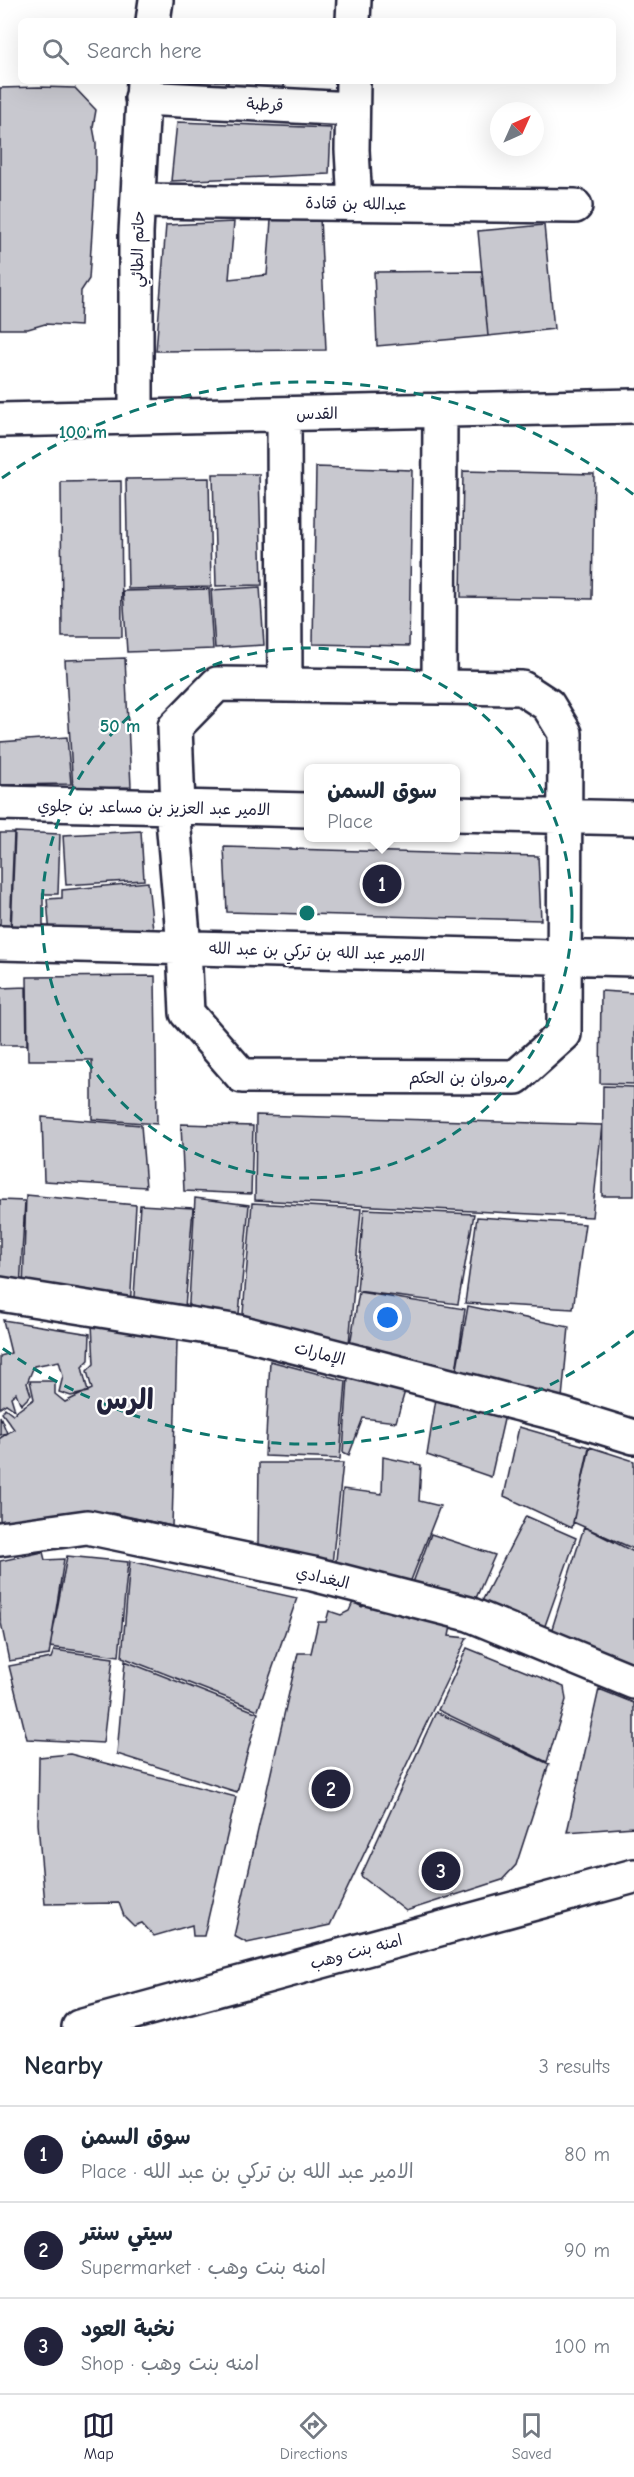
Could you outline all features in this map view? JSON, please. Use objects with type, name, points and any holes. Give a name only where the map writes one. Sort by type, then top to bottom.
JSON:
[{"type":"street","points":[[153,18],[156,0]]},
{"type":"street","points":[[353,18],[354,0]]},
{"type":"street","name":"قرطبة","points":[[143,90],[352,95]]},
{"type":"street","name":"حاتم الطائي","points":[[135,417],[138,201],[143,90]]},
{"type":"street","points":[[352,95],[355,203]]},
{"type":"street","name":"عبدالله بن قتادة","points":[[138,201],[575,206]]},
{"type":"street","name":"القدس","points":[[0,420],[634,406]]},
{"type":"street","points":[[439,686],[440,410]]},
{"type":"street","points":[[284,414],[285,684]]},
{"type":"street","name":"مروان بن الحكم","points":[[217,684],[439,686],[522,688],[548,705],[565,733],[564,1034],[516,1077],[242,1076],[187,1013],[173,819],[178,807],[175,727],[217,684]]},
{"type":"street","name":"الامير عبد العزيز بن مساعد بن جلوي","points":[[0,803],[304,810]]},
{"type":"street","points":[[460,814],[634,818]]},
{"type":"street","name":"الامير عبد الله بن تركي بن عبد الله","points":[[0,943],[634,959]]},
{"type":"street","name":"الإمارات","points":[[0,1294],[239,1332],[563,1414],[634,1437]]},
{"type":"street","name":"البغدادي","points":[[0,1539],[87,1527],[313,1574],[469,1614],[634,1682]]},
{"type":"street","name":"امنه بنت وهب","points":[[79,2027],[634,1876]]},
{"type":"building","points":[[177,84],[226,84],[225,97],[177,93]]},
{"type":"building","points":[[228,84],[284,84],[282,97],[227,95]]},
{"type":"building","points":[[0,88],[75,88],[96,110],[93,127],[96,143],[96,170],[89,279],[81,291],[80,326],[45,324],[28,329],[0,329]]},
{"type":"building","points":[[177,122],[331,128],[329,174],[171,181]]},
{"type":"building","points":[[320,217],[326,350],[156,351],[166,225],[234,222],[229,279],[267,275],[271,220]]},
{"type":"building","points":[[544,225],[554,329],[488,336],[478,231]]},
{"type":"building","points":[[482,271],[488,336],[377,346],[374,272]]},
{"type":"building","points":[[316,467],[412,470],[409,646],[313,644]]},
{"type":"building","points":[[463,471],[594,474],[592,599],[461,597]]},
{"type":"building","points":[[213,474],[259,474],[262,585],[216,586]]},
{"type":"building","points":[[209,478],[211,587],[128,589],[126,479]]},
{"type":"building","points":[[121,481],[122,637],[62,637],[61,482]]},
{"type":"building","points":[[260,587],[264,645],[215,648],[211,590]]},
{"type":"building","points":[[209,589],[213,649],[127,652],[123,591]]},
{"type":"building","points":[[125,658],[131,787],[73,789],[65,660]]},
{"type":"building","points":[[67,737],[71,784],[0,785],[0,742]]},
{"type":"building","points":[[141,831],[144,880],[66,885],[63,835]]},
{"type":"building","points":[[15,832],[60,834],[58,894],[43,894],[43,933],[11,931]]},
{"type":"building","points":[[0,833],[14,833],[10,933],[0,933]]},
{"type":"building","points":[[224,847],[538,856],[541,920],[227,912]]},
{"type":"building","points":[[148,882],[153,930],[50,936],[47,899],[62,898],[62,890]]},
{"type":"building","points":[[155,976],[157,1124],[92,1119],[92,1060],[28,1060],[27,977]]},
{"type":"building","points":[[26,987],[27,1045],[0,1045],[0,988]]},
{"type":"building","points":[[601,991],[634,993],[634,1084],[600,1083]]},
{"type":"building","points":[[603,1086],[634,1087],[634,1196],[602,1196]]},
{"type":"building","points":[[256,1115],[602,1125],[592,1217],[255,1200]]},
{"type":"building","points":[[42,1117],[141,1125],[146,1187],[44,1181]]},
{"type":"building","points":[[181,1124],[253,1126],[251,1194],[184,1191]]},
{"type":"building","points":[[26,1195],[136,1205],[130,1309],[23,1290]]},
{"type":"building","points":[[195,1198],[249,1205],[238,1325],[188,1319]]},
{"type":"building","points":[[0,1200],[25,1201],[20,1289],[0,1286]]},
{"type":"building","points":[[252,1203],[361,1209],[348,1355],[242,1326]]},
{"type":"building","points":[[140,1205],[193,1208],[184,1320],[133,1311]]},
{"type":"building","points":[[364,1209],[474,1214],[458,1304],[357,1291]]},
{"type":"building","points":[[477,1217],[585,1224],[573,1309],[465,1303]]},
{"type":"building","points":[[359,1292],[465,1309],[454,1385],[348,1356]]},
{"type":"building","points":[[468,1306],[569,1327],[561,1408],[455,1380]]},
{"type":"building","points":[[3,1320],[90,1334],[89,1360],[82,1367],[88,1392],[71,1396],[59,1392],[63,1376],[59,1361],[34,1366],[27,1383],[31,1395],[21,1405],[16,1393],[11,1397],[15,1410],[6,1404],[0,1408],[0,1356],[11,1353]]},
{"type":"building","points":[[92,1324],[177,1340],[172,1526],[112,1513],[99,1517],[0,1522],[0,1438],[14,1429],[2,1413],[5,1408],[13,1414],[34,1399],[30,1381],[55,1381],[55,1394],[65,1402],[92,1389],[87,1371],[94,1364]]},
{"type":"building","points":[[270,1361],[346,1381],[340,1459],[265,1456]]},
{"type":"building","points":[[348,1378],[405,1391],[396,1422],[363,1418],[349,1455],[343,1452]]},
{"type":"building","points":[[436,1399],[505,1415],[491,1477],[427,1455]]},
{"type":"building","points":[[0,1416],[7,1433],[0,1435]]},
{"type":"building","points":[[519,1427],[589,1447],[572,1528],[504,1496]]},
{"type":"building","points":[[590,1447],[634,1461],[634,1549],[573,1522]]},
{"type":"building","points":[[383,1457],[421,1465],[419,1501],[440,1506],[406,1593],[335,1571],[343,1489],[382,1494]]},
{"type":"building","points":[[259,1463],[343,1463],[332,1564],[258,1544]]},
{"type":"building","points":[[526,1516],[576,1538],[541,1637],[478,1609]]},
{"type":"building","points":[[584,1527],[634,1552],[634,1672],[550,1635]]},
{"type":"building","points":[[431,1534],[495,1555],[472,1607],[411,1588]]},
{"type":"building","points":[[43,1552],[45,1560],[64,1559],[49,1655],[9,1661],[0,1618],[0,1561]]},
{"type":"building","points":[[67,1556],[128,1562],[119,1656],[50,1647]]},
{"type":"building","points":[[130,1561],[297,1598],[258,1710],[122,1657]]},
{"type":"building","points":[[353,1602],[362,1607],[370,1602],[451,1626],[449,1636],[467,1638],[330,1925],[247,1943],[234,1936],[298,1653],[311,1653],[318,1622],[326,1622],[329,1611],[341,1615],[349,1611]]},
{"type":"building","points":[[467,1648],[564,1687],[566,1700],[547,1762],[438,1710]]},
{"type":"building","points":[[54,1650],[113,1658],[103,1743],[27,1739],[9,1666],[51,1658]]},
{"type":"building","points":[[125,1661],[258,1713],[237,1792],[117,1754]]},
{"type":"building","points":[[599,1689],[634,1703],[634,1827],[567,1832]]},
{"type":"building","points":[[436,1712],[549,1764],[516,1865],[502,1880],[406,1911],[361,1876]]},
{"type":"building","points":[[70,1754],[236,1797],[204,1936],[193,1936],[192,1925],[154,1936],[142,1923],[134,1926],[124,1916],[119,1903],[45,1904],[38,1824],[39,1757]]},
{"type":"place","name":"سوق السمن","points":[[382,884]]},
{"type":"place","name":"سيتي سنتر","points":[[331,1789]]},
{"type":"place","name":"نخبة العود","points":[[441,1871]]},
{"type":"district","name":"الرس","points":[[125,1399]]}]
